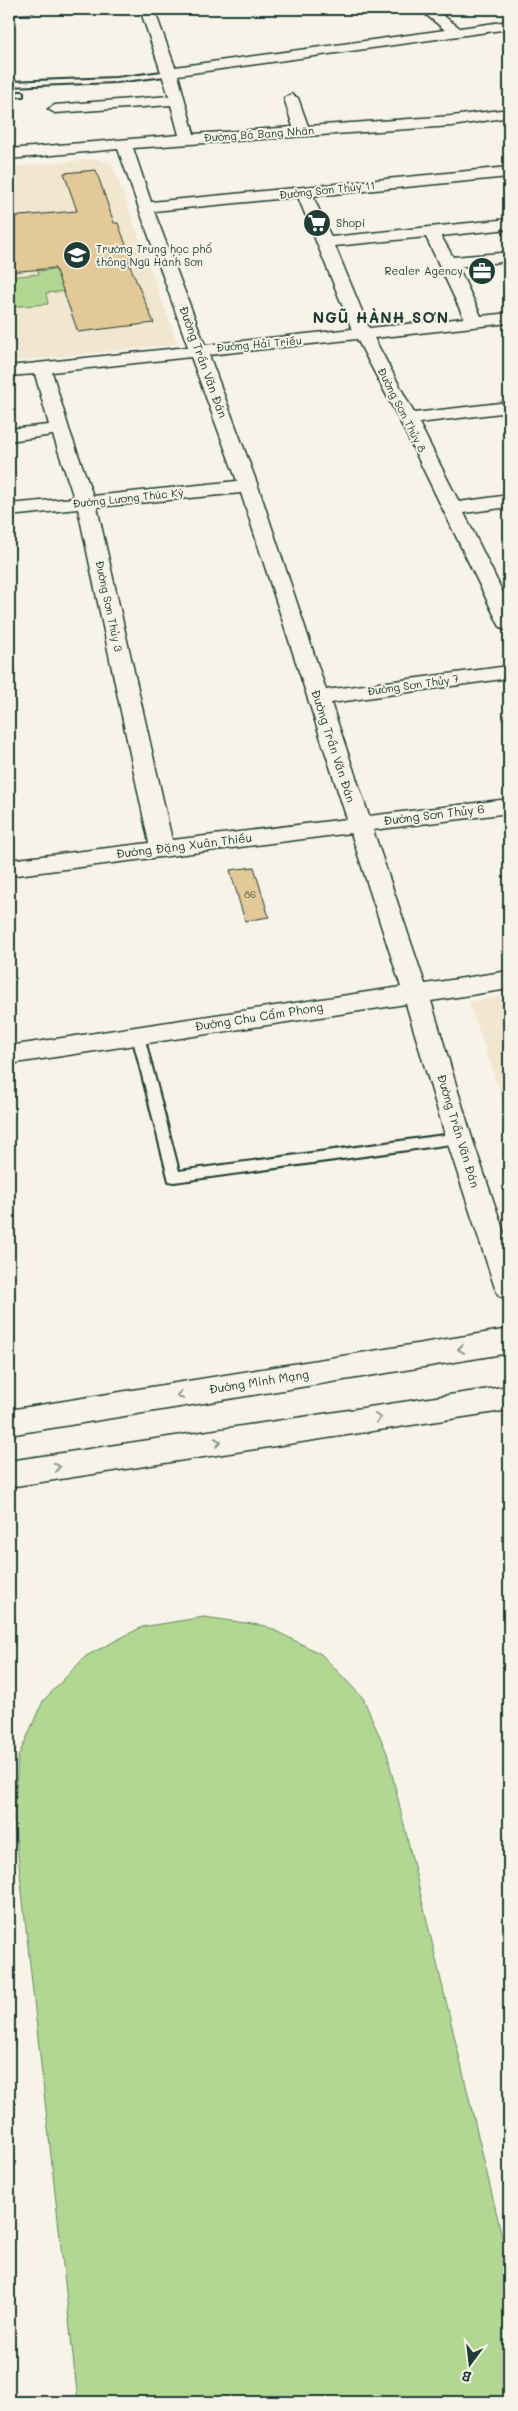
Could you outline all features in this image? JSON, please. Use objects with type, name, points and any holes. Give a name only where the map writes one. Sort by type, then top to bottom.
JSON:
[{"type":"street","points":[[9,10],[31,9]]},
{"type":"street","points":[[147,9],[170,73],[188,139]]},
{"type":"street","points":[[426,9],[456,32]]},
{"type":"street","points":[[170,73],[509,25]]},
{"type":"street","points":[[291,98],[302,131]]},
{"type":"street","points":[[55,109],[178,100]]},
{"type":"street","name":"Đường Bà Bang Nhãn","points":[[9,154],[188,139],[452,121],[509,114]]},
{"type":"street","name":"Đường Trần Văn Đán","points":[[124,144],[145,207],[248,486],[416,994],[459,1138],[509,1288]]},
{"type":"street","name":"Đường Sơn Thủy 11","points":[[145,207],[509,172]]},
{"type":"street","name":"Đường Sơn Thủy 8","points":[[304,192],[363,334],[408,419],[509,625]]},
{"type":"street","points":[[325,242],[509,224]]},
{"type":"street","points":[[448,263],[506,257],[509,253],[492,226]]},
{"type":"street","points":[[431,232],[448,263],[474,322]]},
{"type":"street","name":"Đường Hải Triều","points":[[9,371],[509,318]]},
{"type":"street","name":"Đường Sơn Thủy 3","points":[[42,367],[60,429],[86,503],[162,849]]},
{"type":"street","points":[[408,419],[509,407]]},
{"type":"street","points":[[9,434],[60,429]]},
{"type":"street","name":"Đường Lương Thúc Kỳ","points":[[9,510],[248,486]]},
{"type":"street","points":[[452,509],[509,501]]},
{"type":"street","name":"Đường Sơn Thủy 7","points":[[317,698],[509,672]]},
{"type":"street","name":"Đường Sơn Thủy 6","points":[[359,824],[509,806]]},
{"type":"street","name":"Đường Đặng Xuân Thiều","points":[[9,868],[359,824]]},
{"type":"street","name":"Đường Chu Cẩm Phong","points":[[9,1055],[509,980]]},
{"type":"street","name":"Đường Minh Mạng","points":[[9,1423],[509,1341]]},
{"type":"street","points":[[9,1474],[509,1398]]},
{"type":"lane","points":[[9,84],[116,80],[170,73]]},
{"type":"lane","points":[[9,95],[20,94]]},
{"type":"lane","points":[[138,1036],[174,1177],[459,1138]]},
{"type":"shaded area","name":"Trường Trung học phổ thông Ngũ Hành Sơn","points":[[96,159],[112,163],[178,344],[9,362],[9,167]]},
{"type":"shaded area","points":[[509,995],[509,1117],[469,1002]]},
{"type":"green space","points":[[124,263],[132,285],[46,293],[48,304],[9,307],[9,277],[39,274],[38,271]]},
{"type":"green space","points":[[204,1617],[266,1626],[321,1654],[363,1698],[387,1753],[509,2266],[509,2402],[78,2402],[14,1819],[18,1757],[43,1701],[86,1656],[142,1627]]},
{"type":"building","points":[[96,170],[114,223],[118,223],[132,261],[128,261],[154,323],[78,332],[55,268],[9,272],[9,217],[77,211],[64,173]]},
{"type":"building","points":[[254,867],[269,917],[245,921],[230,870]]},
{"type":"place","name":"Shopi","points":[[317,223]]},
{"type":"place","name":"Trường Trung học phổ thông Ngũ Hành Sơn","points":[[77,255]]},
{"type":"place","name":"Realer Agency","points":[[482,271]]},
{"type":"district","name":"NGŨ HÀNH SƠN","points":[[381,318]]}]
